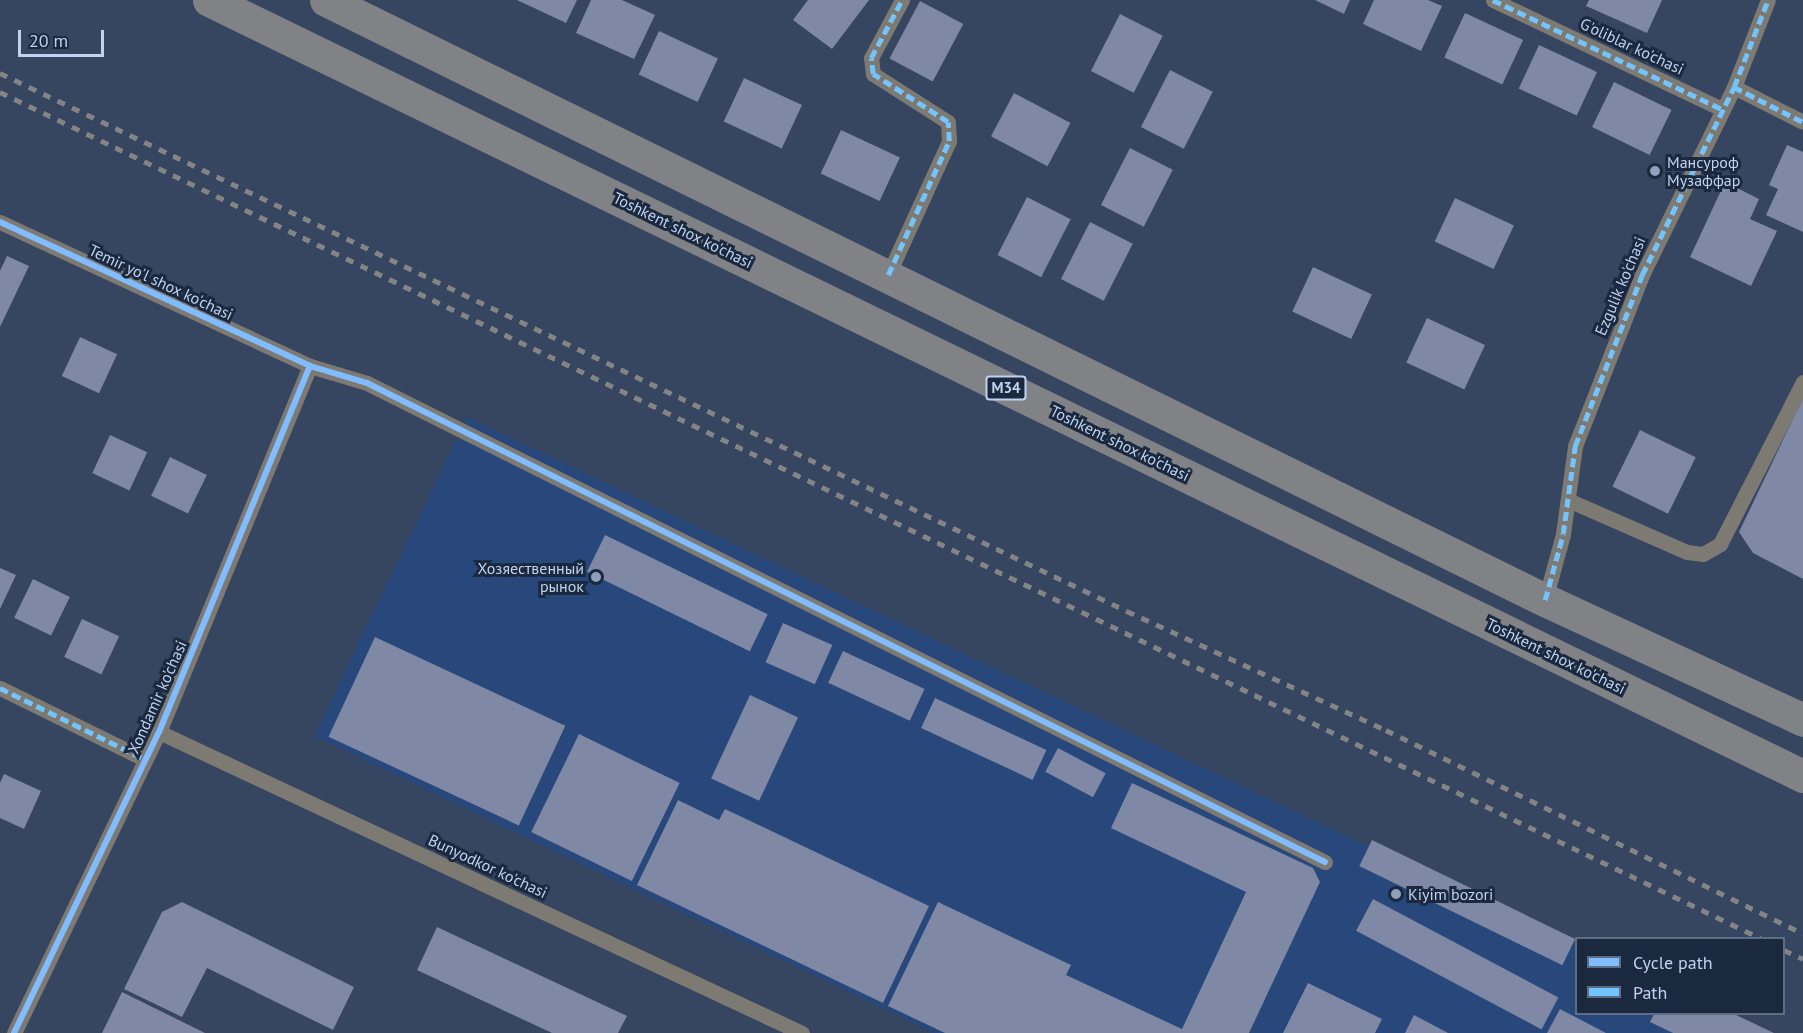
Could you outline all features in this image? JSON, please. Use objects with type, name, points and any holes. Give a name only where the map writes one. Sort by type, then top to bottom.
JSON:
[{"type":"highway","name":"Toshkent shox ko'chasi","points":[[209,0],[1803,776]]},
{"type":"highway","points":[[326,0],[1545,600],[1803,720]]},
{"type":"street","points":[[888,275],[949,141],[948,122],[873,74],[871,58],[902,0]]},
{"type":"street","name":"G'oliblar ko'chasi","points":[[1493,0],[1722,109]]},
{"type":"street","name":"Ezgulik ko'chasi","points":[[1545,600],[1563,534],[1575,446],[1642,274],[1734,87],[1768,0]]},
{"type":"street","points":[[1734,87],[1803,122]]},
{"type":"street","name":"Temir yo'l shox ko'chasi","points":[[0,222],[310,366],[367,383],[1325,862]]},
{"type":"street","name":"Xondamir ko'chasi","points":[[14,1033],[159,732],[310,366]]},
{"type":"street","points":[[1568,500],[1687,552],[1703,554],[1720,544],[1803,382]]},
{"type":"street","points":[[0,687],[144,759]]},
{"type":"street","name":"Bunyodkor ko'chasi","points":[[159,732],[802,1033]]},
{"type":"shaded area","name":"Хозяественный рынок","points":[[467,417],[1353,839],[1575,948],[1575,1015],[1711,1015],[1749,1033],[934,1033],[314,736]]},
{"type":"building","points":[[517,0],[577,0],[566,23]]},
{"type":"building","points":[[591,0],[622,0],[655,15],[634,59],[576,33]]},
{"type":"building","points":[[808,0],[869,0],[832,49],[793,20]]},
{"type":"building","points":[[1315,0],[1350,0],[1344,14]]},
{"type":"building","points":[[1374,0],[1428,0],[1442,6],[1421,51],[1363,24]]},
{"type":"building","points":[[1589,0],[1662,0],[1647,33],[1586,6]]},
{"type":"building","points":[[920,1],[963,24],[933,81],[889,58]]},
{"type":"building","points":[[1465,13],[1523,40],[1502,84],[1444,57]]},
{"type":"building","points":[[1120,14],[1163,36],[1134,93],[1091,71]]},
{"type":"building","points":[[659,31],[718,58],[698,102],[639,75]]},
{"type":"building","points":[[1539,45],[1597,72],[1577,116],[1519,89]]},
{"type":"building","points":[[1170,70],[1213,92],[1184,149],[1141,127]]},
{"type":"building","points":[[744,78],[802,105],[782,149],[724,122]]},
{"type":"building","points":[[1614,82],[1672,110],[1650,155],[1592,127]]},
{"type":"building","points":[[1014,93],[1071,123],[1048,166],[991,136]]},
{"type":"building","points":[[841,130],[900,157],[880,201],[821,174]]},
{"type":"building","points":[[1787,145],[1803,152],[1803,232],[1766,215],[1778,189],[1769,185]]},
{"type":"building","points":[[1130,148],[1173,170],[1144,227],[1101,205]]},
{"type":"building","points":[[1725,182],[1759,199],[1750,219],[1777,231],[1751,286],[1690,257]]},
{"type":"building","points":[[1027,197],[1071,219],[1041,277],[997,255]]},
{"type":"building","points":[[1455,198],[1514,225],[1494,269],[1435,242]]},
{"type":"building","points":[[1090,222],[1133,244],[1104,301],[1061,279]]},
{"type":"building","points":[[7,256],[29,266],[0,327],[0,271]]},
{"type":"building","points":[[1313,267],[1372,294],[1351,339],[1292,311]]},
{"type":"building","points":[[1427,318],[1485,345],[1464,389],[1406,362]]},
{"type":"building","points":[[80,337],[117,354],[99,393],[62,376]]},
{"type":"building","points":[[1803,398],[1803,579],[1753,553],[1739,532]]},
{"type":"building","points":[[1640,430],[1696,457],[1668,514],[1612,487]]},
{"type":"building","points":[[110,435],[147,452],[129,490],[92,473]]},
{"type":"building","points":[[170,457],[207,475],[188,514],[151,496]]},
{"type":"building","points":[[605,535],[768,614],[750,651],[587,572]]},
{"type":"building","points":[[0,568],[16,575],[0,609]]},
{"type":"building","points":[[33,579],[70,597],[51,636],[14,618]]},
{"type":"building","points":[[82,619],[119,636],[101,674],[64,657]]},
{"type":"building","points":[[783,623],[832,645],[815,684],[766,662]]},
{"type":"building","points":[[375,637],[565,726],[519,825],[329,737]]},
{"type":"building","points":[[843,651],[925,689],[910,721],[828,683]]},
{"type":"building","points":[[750,695],[798,717],[759,801],[711,778]]},
{"type":"building","points":[[935,698],[1046,750],[1033,780],[921,728]]},
{"type":"building","points":[[579,734],[680,783],[632,881],[531,832]]},
{"type":"building","points":[[1058,748],[1106,773],[1093,797],[1045,772]]},
{"type":"building","points":[[4,774],[41,791],[24,829],[0,818],[0,783]]},
{"type":"building","points":[[1132,783],[1313,868],[1320,882],[1249,1033],[945,1033],[888,1006],[938,902],[1071,965],[1066,975],[1182,1029],[1246,892],[1111,828]]},
{"type":"building","points":[[678,800],[719,820],[725,809],[929,906],[883,1003],[637,885]]},
{"type":"building","points":[[1372,840],[1575,939],[1562,965],[1359,866]]},
{"type":"building","points":[[1373,899],[1558,998],[1542,1029],[1356,931]]},
{"type":"building","points":[[182,902],[354,987],[333,1030],[207,968],[182,1017],[124,989],[162,912]]},
{"type":"building","points":[[437,927],[627,1016],[618,1033],[552,1033],[417,970]]},
{"type":"building","points":[[1308,983],[1382,1019],[1375,1033],[1283,1033]]},
{"type":"building","points":[[122,992],[205,1033],[102,1033]]},
{"type":"building","points":[[1560,1009],[1606,1033],[1547,1033]]},
{"type":"building","points":[[1414,1015],[1448,1033],[1405,1033]]},
{"type":"building","points":[[1654,1015],[1736,1015],[1774,1033],[1673,1033],[1650,1022]]},
{"type":"railway","points":[[0,73],[1127,611],[1386,730],[1803,933]]},
{"type":"railway","points":[[0,92],[1758,937]]},
{"type":"railway","points":[[1785,950],[1803,959]]},
{"type":"marked path","points":[[888,275],[949,141],[948,122],[873,74],[871,58],[902,0]]},
{"type":"marked path","points":[[1493,0],[1722,109]]},
{"type":"marked path","points":[[1545,600],[1563,534],[1575,446],[1642,275],[1734,87],[1768,0]]},
{"type":"marked path","points":[[1734,87],[1803,122]]},
{"type":"marked path","points":[[0,688],[144,759]]},
{"type":"cycle path","points":[[0,222],[310,366],[367,383],[1325,862]]},
{"type":"cycle path","points":[[14,1033],[159,732],[310,366]]},
{"type":"place","name":"Мансуроф Музаффар","points":[[1655,171]]},
{"type":"place","name":"Хозяественный рынок","points":[[596,577]]},
{"type":"place","name":"Kiyim bozori","points":[[1396,894]]}]
